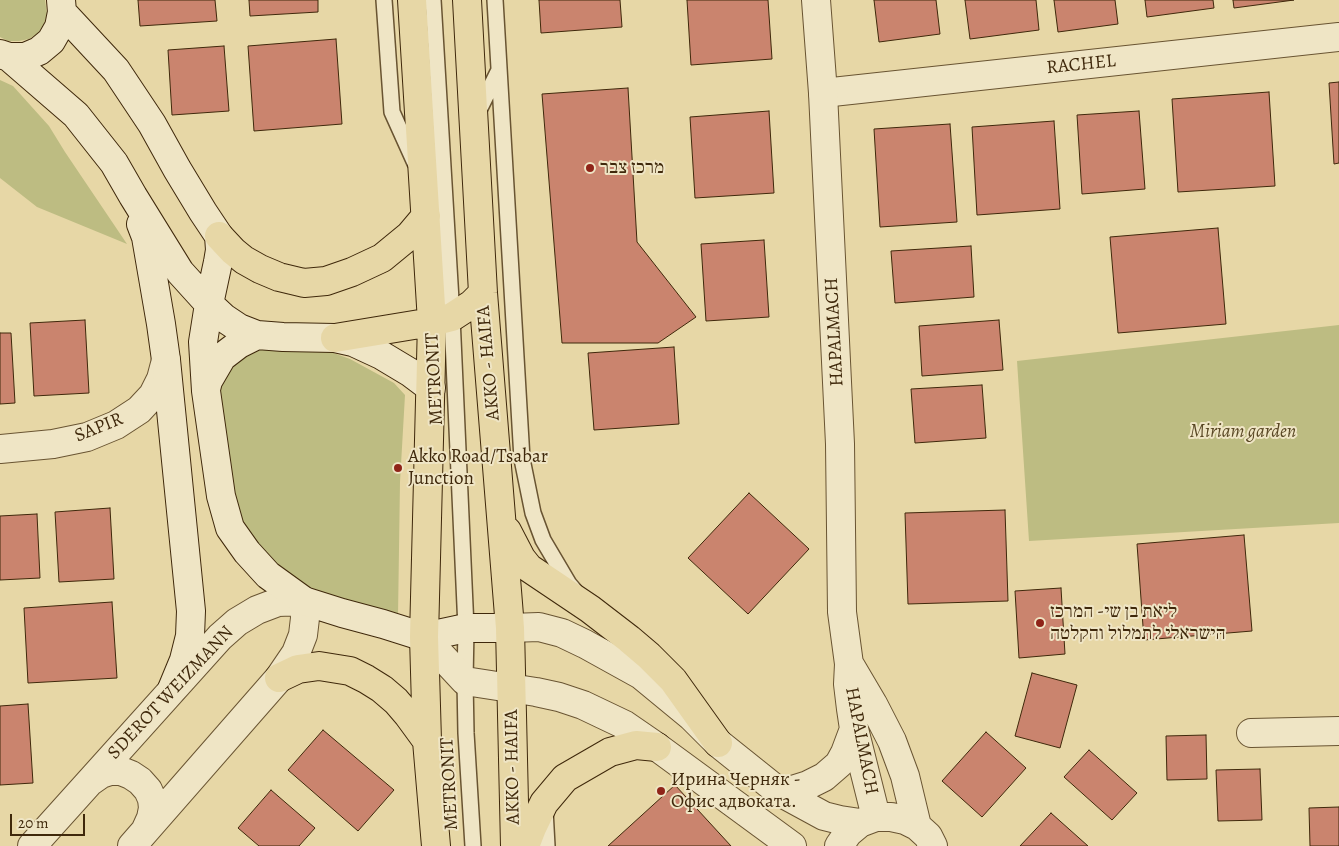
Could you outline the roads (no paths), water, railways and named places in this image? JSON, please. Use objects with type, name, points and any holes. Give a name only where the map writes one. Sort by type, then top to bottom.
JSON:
[{"type":"highway","points":[[412,0],[426,216],[442,320],[431,388],[424,637],[427,741],[436,846]]},
{"type":"highway","name":"AKKO - HAIFA","points":[[467,0],[484,293],[510,628],[514,846]]},
{"type":"highway","points":[[219,236],[233,251],[260,270],[304,283],[326,281],[352,272],[382,258],[410,235],[426,216]]},
{"type":"highway","points":[[336,338],[442,320],[472,304],[484,293]]},
{"type":"highway","points":[[502,521],[521,558],[529,568],[590,609],[636,645],[673,680],[718,743]]},
{"type":"highway","points":[[279,678],[298,669],[319,666],[350,671],[382,688],[408,715],[427,741]]},
{"type":"highway","points":[[525,846],[544,803],[565,778],[610,752],[636,745],[657,746]]},
{"type":"street","name":"HAPALMACH","points":[[816,0],[824,93],[840,444],[842,612],[849,664],[848,684],[868,820]]},
{"type":"street","points":[[4,56],[24,57],[39,51],[51,41],[59,27],[62,6]]},
{"type":"street","points":[[62,6],[116,70],[152,124],[181,176],[219,236],[220,250],[208,304],[203,342],[206,391],[221,496],[230,528],[247,552],[268,575],[304,601],[424,637],[465,681],[559,697],[583,705],[625,725],[657,746],[792,846]]},
{"type":"street","name":"RACHEL","points":[[824,93],[1339,37]]},
{"type":"street","points":[[4,56],[76,115],[114,163],[180,272],[208,304],[224,318],[239,328],[257,335],[336,338],[353,342],[381,355],[411,373],[431,388]]},
{"type":"street","points":[[133,196],[146,237],[161,324],[191,610],[190,636],[184,660],[172,689]]},
{"type":"street","points":[[206,391],[208,381],[222,357],[239,344],[257,335]]},
{"type":"street","name":"SAPIR","points":[[0,449],[53,444],[86,437],[116,425],[139,410],[153,395],[161,379],[166,360]]},
{"type":"street","points":[[139,838],[279,678],[296,653],[302,635],[305,618],[304,601]]},
{"type":"street","name":"SDEROT WEIZMANN","points":[[32,846],[220,637],[237,622],[257,610],[278,602],[304,601]]},
{"type":"street","points":[[424,637],[466,628],[539,627],[562,634],[585,644],[641,675],[692,717],[718,743],[778,791],[824,816],[840,820],[868,820],[891,816],[905,820],[929,839]]},
{"type":"street","name":"HAPALMACH","points":[[849,664],[892,741],[929,839]]},
{"type":"street","points":[[778,791],[792,790],[824,777],[839,764],[846,753],[854,729]]},
{"type":"street","points":[[1251,733],[1339,731]]},
{"type":"street","points":[[89,782],[110,770],[131,774],[140,781],[148,790],[153,808],[151,818],[139,838]]},
{"type":"street","points":[[839,846],[848,833],[868,820]]},
{"type":"lane","points":[[384,0],[392,112],[424,185]]},
{"type":"lane","name":"METRONIT","points":[[433,0],[442,320],[466,628],[466,733],[473,846]]},
{"type":"lane","points":[[496,0],[522,459],[533,513],[543,540],[569,584],[590,609]]},
{"type":"lane","points":[[474,120],[500,70]]},
{"type":"lane","points":[[544,803],[547,846]]},
{"type":"place","name":"מרכז צבר","points":[[590,168]]},
{"type":"place","name":"Akko Road/Tsabar Junction","points":[[398,468]]},
{"type":"place","name":"ליאת בן שי- המרכז הישראלי לתמלול והקלטה","points":[[1040,623]]},
{"type":"place","name":"Ирина Черняк - Офис адвоката.","points":[[661,791]]},
{"type":"park label","name":"Miriam garden","points":[[1243,432]]}]
